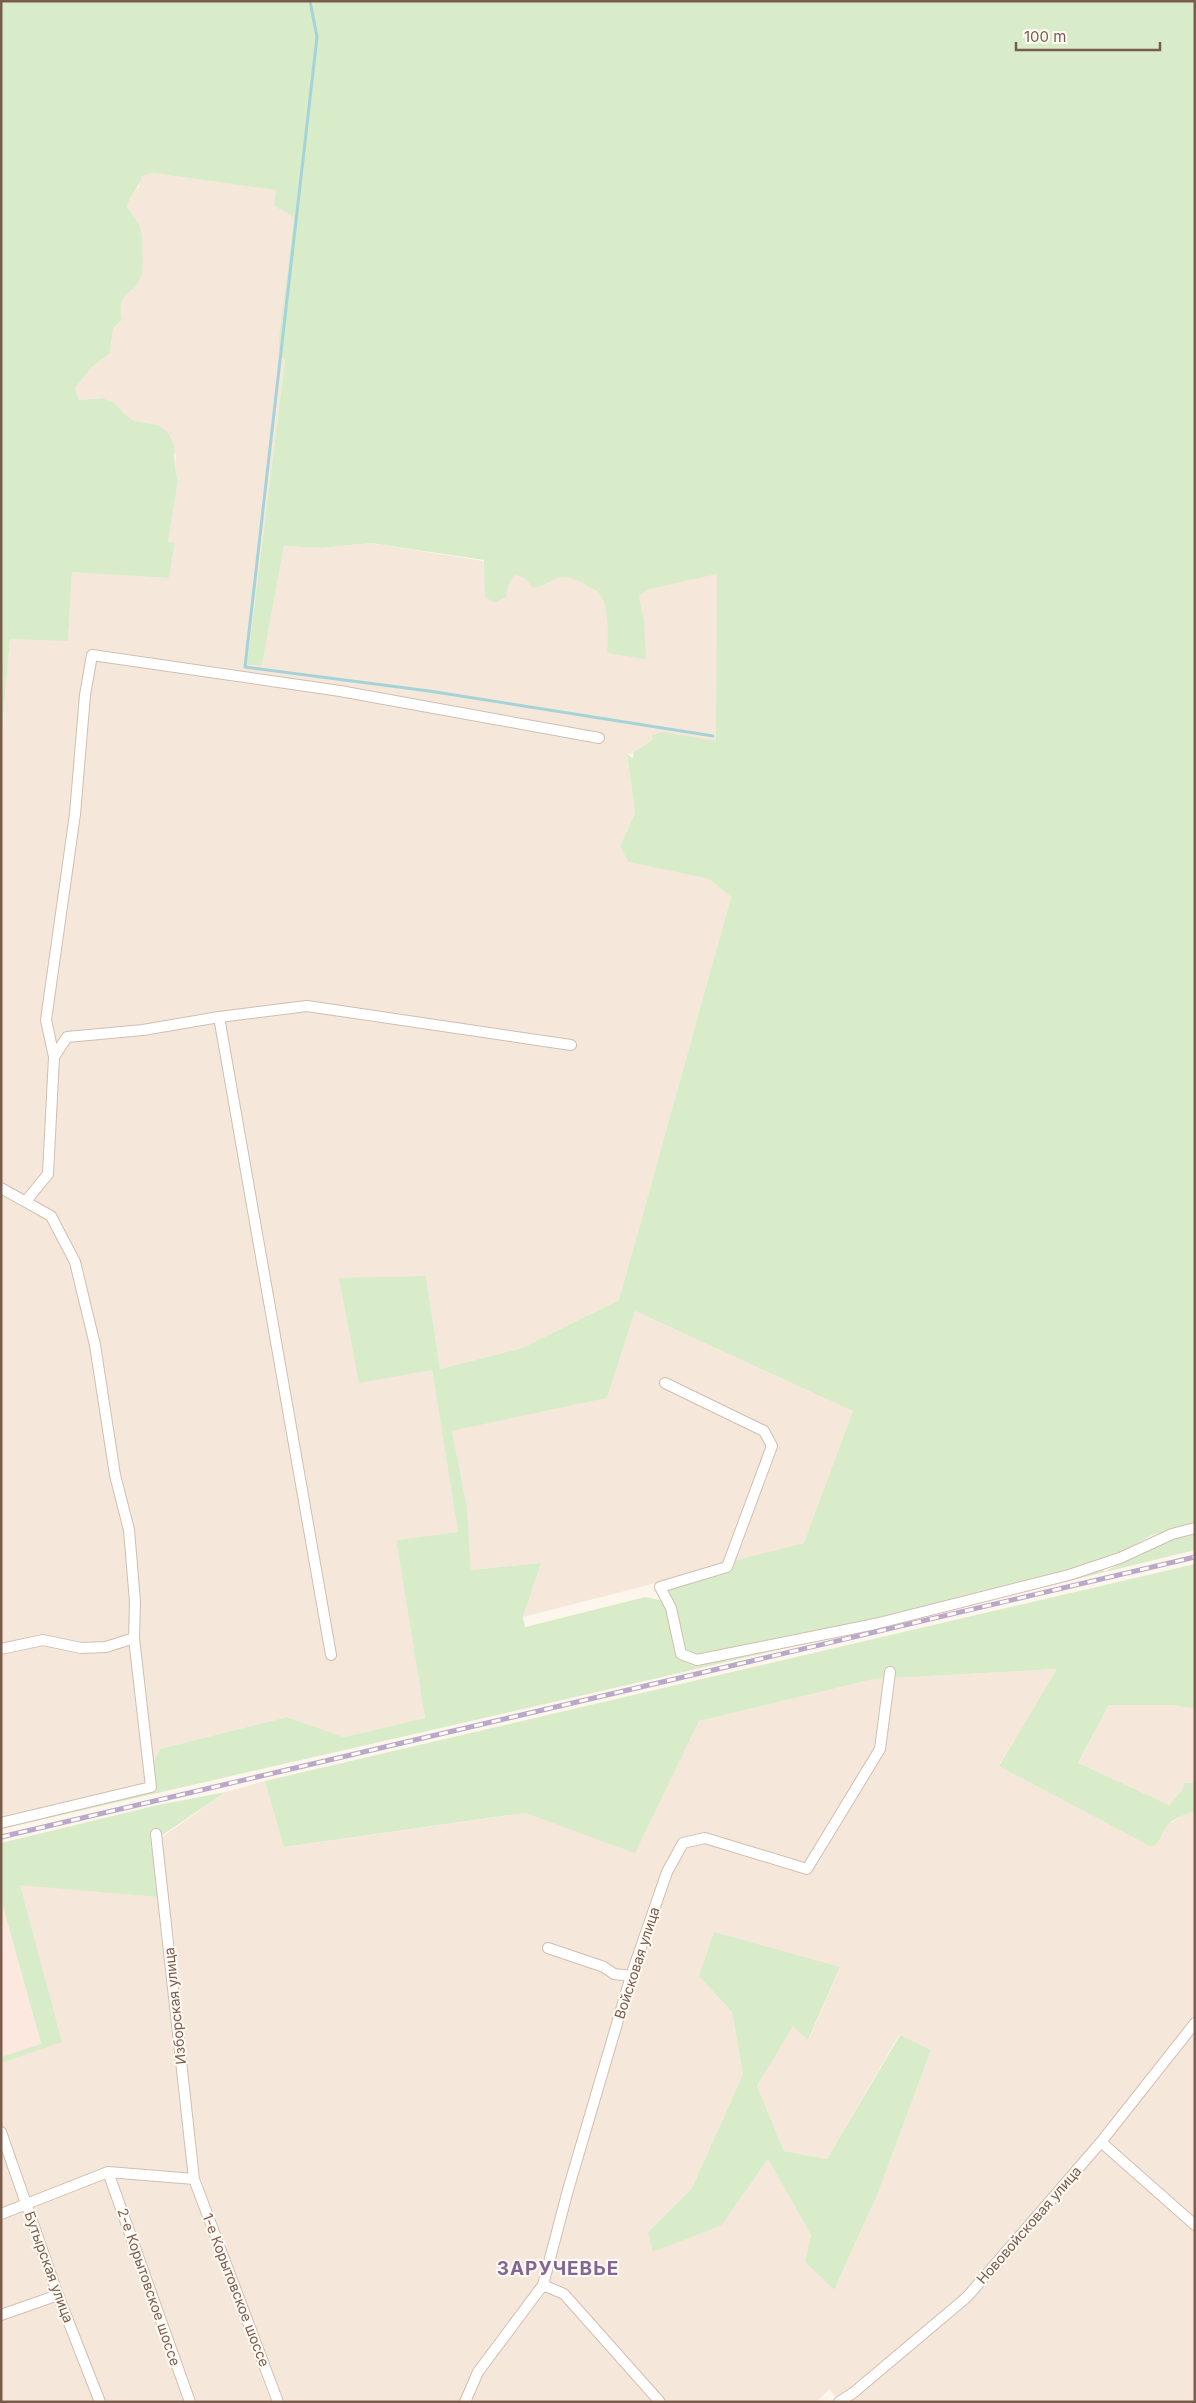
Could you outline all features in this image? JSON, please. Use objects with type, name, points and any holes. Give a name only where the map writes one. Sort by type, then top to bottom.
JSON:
[{"type":"street","points":[[26,1201],[48,1174],[54,1057],[46,1020],[75,814],[85,695],[92,656],[340,691],[600,738]]},
{"type":"street","points":[[54,1057],[67,1037],[143,1030],[220,1016],[307,1006],[572,1045]]},
{"type":"street","points":[[220,1016],[331,1655]]},
{"type":"street","points":[[1,1188],[51,1216],[75,1262],[95,1345],[115,1475],[129,1530],[135,1602],[134,1638],[151,1787],[1,1823]]},
{"type":"street","points":[[665,1383],[764,1431],[772,1446],[727,1567],[660,1587],[671,1608],[681,1654],[697,1660],[875,1624],[1069,1575],[1120,1558],[1172,1534],[1195,1528]]},
{"type":"street","points":[[1,1649],[43,1640],[81,1648],[106,1647],[134,1638]]},
{"type":"street","name":"Войсковая улица","points":[[465,2402],[478,2372],[543,2285],[568,2190],[631,1976],[667,1872],[683,1843],[706,1838],[807,1869],[880,1749],[890,1672]]},
{"type":"street","name":"Изборская улица","points":[[156,1834],[194,2178]]},
{"type":"street","points":[[548,1948],[604,1967],[614,1974],[631,1976]]},
{"type":"street","name":"Нововойсковая улица","points":[[840,2401],[853,2393],[967,2297],[1101,2142],[1193,2028]]},
{"type":"street","name":"Бутырская улица","points":[[1,2132],[58,2295],[100,2402]]},
{"type":"street","points":[[1101,2142],[1195,2225]]},
{"type":"street","points":[[1,2214],[108,2172],[194,2178]]},
{"type":"street","name":"2-е Корытовское шоссе","points":[[108,2172],[190,2402]]},
{"type":"street","name":"1-е Корытовское шоссе","points":[[194,2178],[278,2402]]},
{"type":"street","points":[[543,2285],[564,2294],[660,2402]]},
{"type":"street","points":[[1,2315],[58,2295]]},
{"type":"shaded area","points":[[153,173],[277,190],[281,210],[294,216],[285,291],[285,360],[247,665],[262,665],[284,546],[321,548],[370,543],[559,573],[726,565],[722,743],[684,749],[627,754],[635,813],[620,846],[628,862],[709,879],[731,897],[619,1300],[522,1348],[440,1369],[426,1276],[359,1382],[432,1370],[458,1532],[396,1540],[425,1718],[344,1737],[287,1717],[160,1749],[143,1785],[1,1820],[1,742],[10,638],[68,640],[72,571],[169,578],[175,544],[168,542],[178,481],[175,468],[176,456],[158,425],[134,421],[123,413],[115,403],[103,398],[78,400],[75,388],[91,368],[110,353],[113,329],[122,320],[120,308],[123,295],[132,287],[143,253],[140,228],[127,207],[130,195],[139,187],[141,176]]},
{"type":"shaded area","points":[[635,1311],[854,1411],[804,1543],[736,1560],[723,1566],[523,1617],[541,1563],[471,1570],[467,1507],[452,1431],[607,1398]]},
{"type":"shaded area","name":"ЗАРУЧЕВЬЕ","points":[[1058,1669],[999,1765],[1159,1842],[1167,1825],[1185,1814],[1195,1811],[1195,2402],[838,2402],[830,2389],[816,2402],[283,2402],[200,2177],[166,1903],[162,1837],[226,1792],[265,1781],[285,1847],[525,1813],[635,1852],[699,1721],[874,1679]],"holes":[[[840,1968],[809,2039],[793,2025],[757,2086],[784,2151],[827,2159],[899,2035],[931,2050],[878,2193],[834,2290],[805,2262],[811,2235],[768,2159],[722,2225],[648,2232],[692,2188],[743,2074],[732,2012],[699,1976]]]},
{"type":"shaded area","points":[[1109,1705],[1172,1705],[1195,1709],[1195,1783],[1185,1783],[1169,1805],[1078,1764]]},
{"type":"shaded area","points":[[19,1884],[157,1897],[189,2182],[271,2402],[1,2402],[1,2063],[61,2041]]},
{"type":"shaded area","points":[[1,1899],[41,2045],[1,2057]]},
{"type":"green space","points":[[1,1],[1195,1],[1195,1524],[1152,1535],[1118,1554],[1101,1560],[1104,1572],[748,1657],[1,1829],[1,1820],[143,1785],[160,1749],[287,1717],[344,1737],[425,1718],[396,1540],[458,1532],[432,1370],[359,1383],[339,1278],[426,1276],[440,1369],[522,1348],[619,1300],[731,897],[709,879],[628,862],[620,846],[635,813],[627,754],[633,758],[634,752],[653,740],[652,735],[663,732],[716,741],[717,574],[649,589],[639,596],[644,621],[646,659],[607,653],[607,613],[603,598],[596,590],[573,578],[560,577],[533,588],[526,579],[515,574],[508,585],[506,597],[495,603],[485,597],[484,560],[370,543],[321,548],[284,546],[262,665],[247,665],[285,360],[279,354],[279,339],[294,217],[274,206],[276,190],[153,173],[142,176],[130,198],[127,207],[139,224],[141,231],[143,259],[141,277],[138,284],[123,298],[121,303],[122,320],[113,329],[110,353],[91,368],[75,388],[79,400],[103,398],[115,403],[123,413],[134,421],[158,425],[168,433],[174,444],[175,468],[178,481],[168,542],[175,543],[169,578],[72,572],[68,641],[10,639],[1,742]],"holes":[[[635,1311],[853,1411],[804,1543],[736,1560],[728,1573],[668,1589],[684,1651],[676,1653],[664,1601],[645,1597],[525,1627],[523,1617],[541,1563],[471,1570],[467,1507],[452,1431],[607,1398]]]},
{"type":"green space","points":[[1195,1532],[1195,1550],[1104,1572],[1173,1537]]},
{"type":"green space","points":[[1195,1564],[1195,1709],[1172,1705],[1109,1705],[1078,1763],[1169,1805],[1185,1783],[1195,1783],[1195,1811],[1171,1822],[1152,1847],[999,1766],[1057,1669],[874,1679],[699,1721],[635,1853],[525,1813],[284,1847],[265,1781]]},
{"type":"green space","points":[[226,1792],[152,1842],[157,1897],[20,1885],[62,2042],[1,2063],[1,2057],[41,2044],[1,1899],[1,1843],[158,1805]]},
{"type":"green space","points":[[714,1932],[840,1967],[808,2040],[793,2026],[757,2086],[784,2151],[827,2159],[900,2035],[931,2050],[878,2193],[834,2290],[805,2262],[811,2235],[768,2159],[722,2225],[653,2252],[648,2232],[692,2188],[743,2074],[732,2012],[699,1976]]},
{"type":"waterway","points":[[310,1],[317,37],[245,667],[429,691],[713,736]]},
{"type":"railway","points":[[1,1837],[1195,1557]]},
{"type":"district","name":"ЗАРУЧЕВЬЕ","points":[[558,2268]]}]
